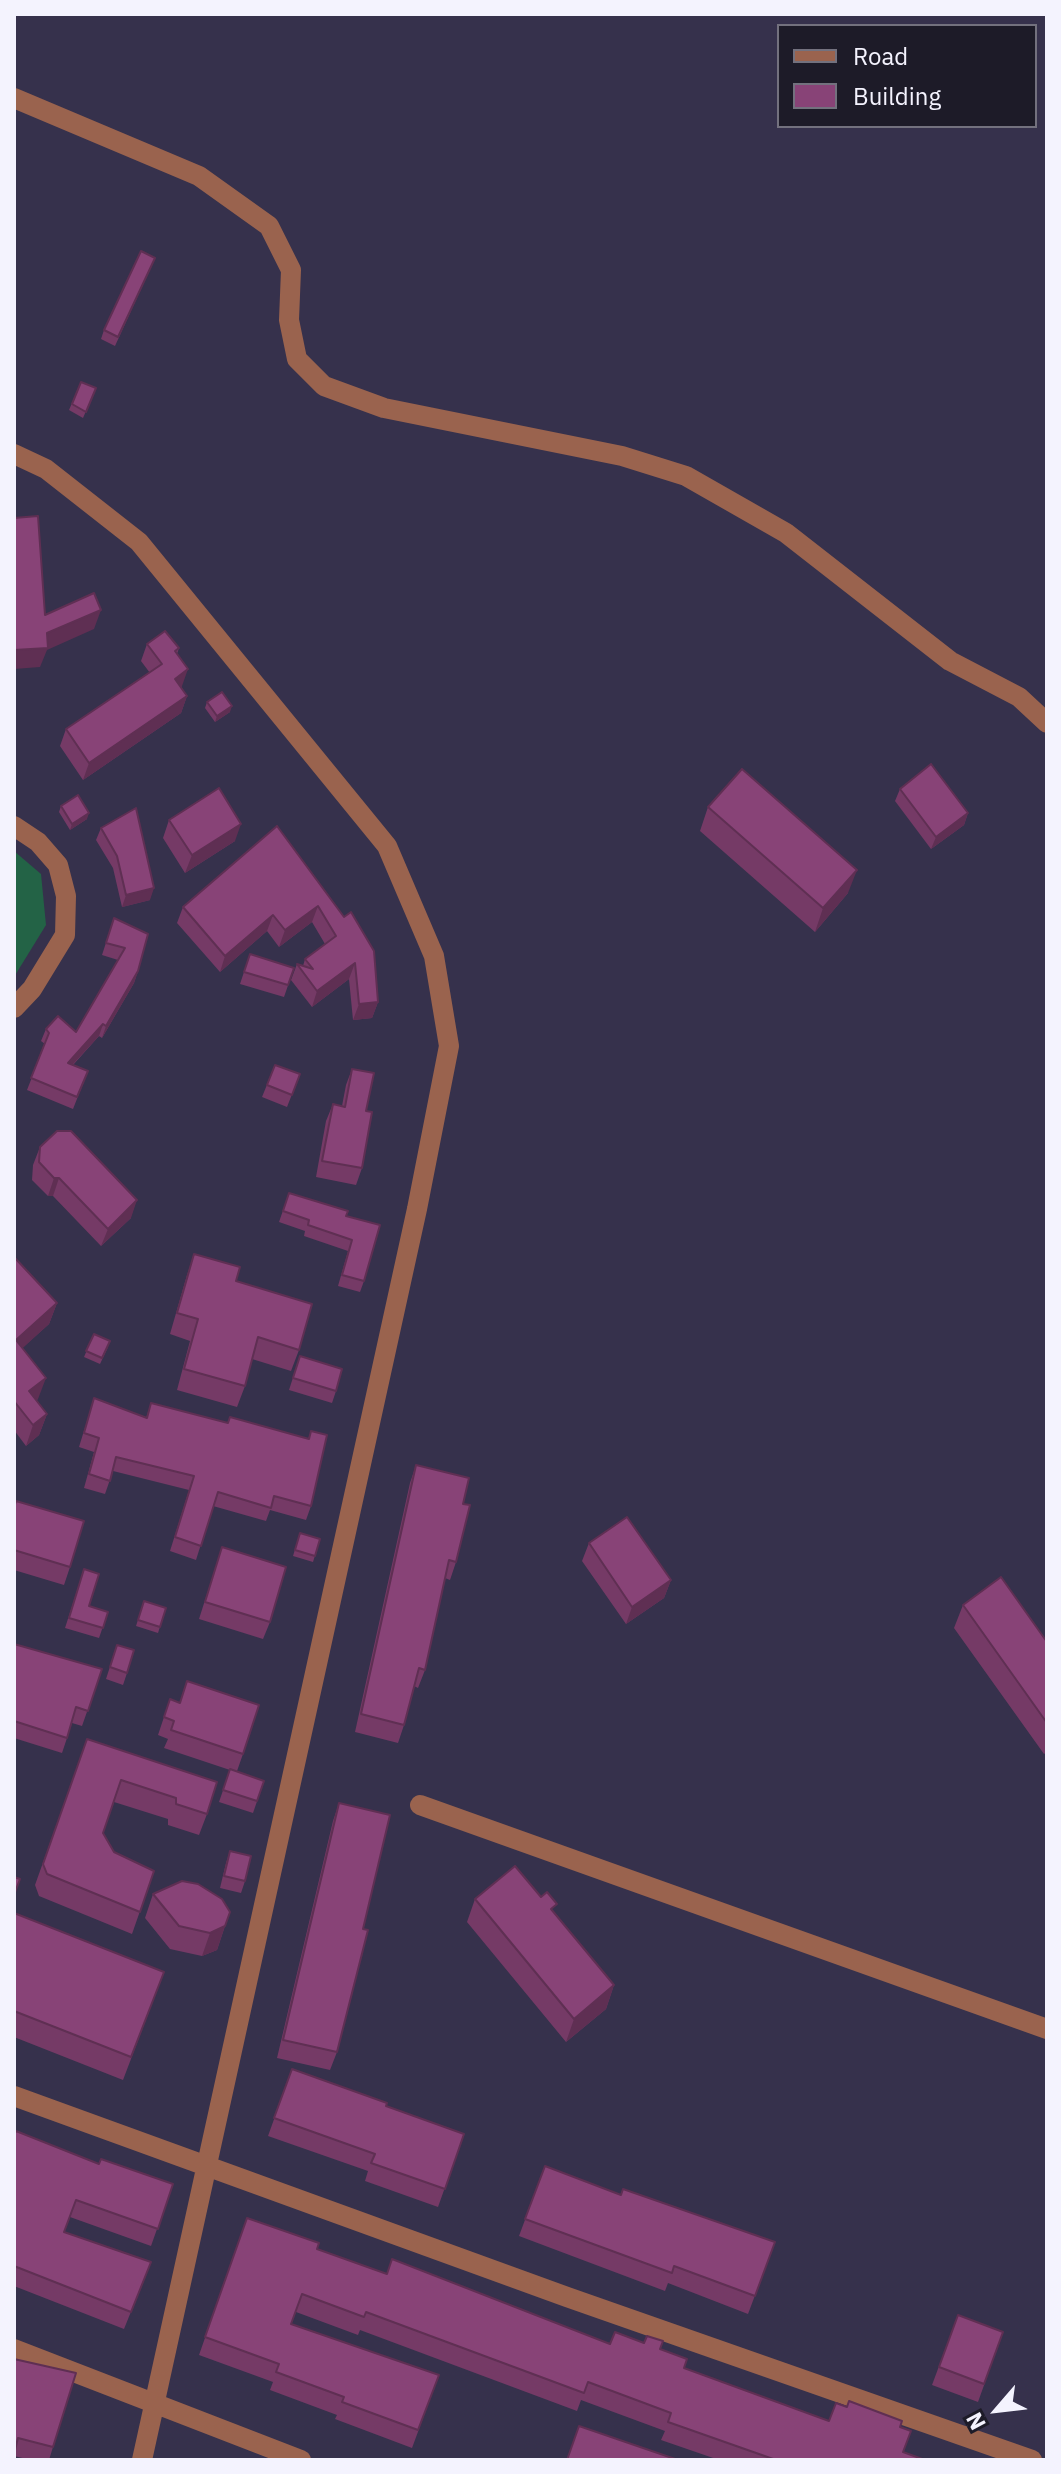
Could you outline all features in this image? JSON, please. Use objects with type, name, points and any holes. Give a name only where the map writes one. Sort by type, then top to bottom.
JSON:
[{"type":"street","points":[[14,98],[199,176],[269,226],[291,270],[289,320],[297,359],[324,386],[384,408],[622,456],[686,476],[786,533],[950,661],[1019,697],[1047,723]]},
{"type":"street","points":[[14,454],[46,469],[139,542],[387,846],[434,956],[449,1046],[417,1209],[142,2460]]},
{"type":"street","points":[[14,826],[38,842],[58,865],[66,896],[65,935],[32,989],[14,1008]]},
{"type":"street","points":[[420,1805],[1047,2029]]},
{"type":"street","points":[[14,2096],[207,2168],[1032,2460]]},
{"type":"street","points":[[14,2349],[301,2460]]},
{"type":"green space","points":[[14,851],[41,874],[46,925],[14,977]]},
{"type":"building","points":[[141,251],[155,258],[118,337],[104,330]]},
{"type":"building","points":[[81,382],[96,388],[86,412],[72,404]]},
{"type":"building","points":[[38,516],[45,615],[94,593],[101,610],[47,633],[48,648],[14,650],[14,518]]},
{"type":"building","points":[[165,631],[179,648],[175,651],[188,669],[175,679],[187,696],[89,763],[66,729],[162,664],[147,644]]},
{"type":"building","points":[[222,692],[232,706],[217,716],[207,702]]},
{"type":"building","points":[[931,764],[968,813],[936,837],[900,789]]},
{"type":"building","points":[[742,769],[857,870],[823,908],[708,807]]},
{"type":"building","points":[[219,788],[241,824],[192,855],[169,820]]},
{"type":"building","points":[[78,795],[89,813],[72,824],[61,806]]},
{"type":"building","points":[[136,808],[154,888],[126,895],[117,856],[101,828]]},
{"type":"building","points":[[277,826],[344,917],[351,912],[374,951],[378,1002],[359,1004],[355,963],[317,991],[297,964],[313,969],[305,959],[336,936],[318,906],[285,930],[273,915],[225,956],[183,907]]},
{"type":"building","points":[[114,918],[148,934],[138,971],[106,1026],[103,1024],[68,1063],[88,1071],[77,1097],[31,1078],[49,1033],[46,1029],[58,1016],[76,1032],[125,948],[106,943]]},
{"type":"building","points":[[250,954],[294,968],[288,985],[244,972]]},
{"type":"building","points":[[275,1065],[300,1074],[292,1095],[267,1085]]},
{"type":"building","points":[[352,1069],[374,1073],[366,1111],[372,1112],[362,1168],[322,1161],[333,1104],[345,1107]]},
{"type":"building","points":[[57,1131],[71,1131],[137,1200],[108,1229],[59,1178],[54,1178],[39,1162],[40,1147]]},
{"type":"building","points":[[289,1193],[348,1211],[346,1216],[380,1225],[364,1281],[342,1275],[352,1240],[308,1225],[309,1220],[283,1211]]},
{"type":"building","points":[[194,1254],[240,1267],[236,1281],[312,1304],[299,1350],[258,1337],[245,1386],[184,1369],[198,1319],[177,1313]]},
{"type":"building","points":[[14,1257],[57,1303],[16,1340],[46,1378],[29,1391],[47,1414],[33,1425],[14,1401]]},
{"type":"building","points":[[94,1334],[110,1341],[102,1358],[86,1351]]},
{"type":"building","points":[[300,1356],[342,1369],[336,1391],[293,1378]]},
{"type":"building","points":[[94,1398],[147,1418],[151,1403],[228,1423],[230,1417],[309,1439],[311,1431],[327,1435],[311,1506],[274,1496],[271,1508],[218,1492],[201,1546],[175,1537],[194,1476],[116,1457],[110,1481],[89,1474],[99,1438],[84,1433]]},
{"type":"building","points":[[416,1465],[469,1478],[463,1504],[470,1505],[456,1562],[449,1560],[425,1670],[419,1668],[404,1725],[361,1714]]},
{"type":"building","points":[[16,1501],[84,1521],[70,1567],[14,1550]]},
{"type":"building","points":[[627,1517],[671,1580],[632,1607],[589,1543]]},
{"type":"building","points":[[300,1533],[320,1539],[315,1556],[295,1550]]},
{"type":"building","points":[[222,1547],[286,1567],[270,1622],[205,1602]]},
{"type":"building","points":[[84,1569],[99,1574],[89,1606],[108,1612],[103,1628],[69,1618]]},
{"type":"building","points":[[1001,1577],[1047,1642],[1047,1723],[963,1605]]},
{"type":"building","points":[[144,1601],[166,1608],[160,1627],[138,1620]]},
{"type":"building","points":[[14,1644],[102,1669],[88,1711],[76,1707],[67,1738],[14,1721]]},
{"type":"building","points":[[117,1645],[134,1650],[127,1673],[110,1667]]},
{"type":"building","points":[[187,1681],[259,1705],[243,1754],[171,1730],[174,1721],[164,1717],[170,1699],[180,1703]]},
{"type":"building","points":[[87,1739],[217,1782],[207,1814],[176,1804],[176,1798],[121,1780],[103,1833],[114,1852],[154,1871],[140,1912],[47,1874],[43,1864]]},
{"type":"building","points":[[230,1769],[264,1781],[257,1801],[223,1790]]},
{"type":"building","points":[[339,1803],[390,1815],[363,1929],[368,1930],[337,2052],[283,2040]]},
{"type":"building","points":[[230,1851],[251,1856],[245,1881],[224,1876]]},
{"type":"building","points":[[515,1866],[541,1897],[547,1892],[557,1904],[551,1909],[614,1985],[574,2019],[475,1899]]},
{"type":"building","points":[[14,1877],[20,1879],[14,1895]]},
{"type":"building","points":[[182,1881],[198,1884],[222,1899],[230,1912],[225,1926],[210,1933],[179,1926],[153,1894]]},
{"type":"building","points":[[14,1913],[164,1972],[131,2057],[14,2011]]},
{"type":"building","points":[[292,2069],[464,2134],[445,2189],[371,2163],[375,2154],[274,2118]]},
{"type":"building","points":[[16,2131],[99,2164],[101,2159],[173,2184],[158,2229],[76,2200],[64,2232],[151,2262],[131,2312],[14,2266]]},
{"type":"building","points":[[545,2166],[621,2195],[623,2189],[775,2242],[755,2296],[674,2266],[672,2273],[525,2219]]},
{"type":"building","points":[[247,2218],[319,2243],[317,2249],[387,2274],[392,2259],[610,2344],[615,2332],[644,2343],[647,2336],[663,2341],[660,2349],[687,2359],[684,2368],[829,2421],[836,2403],[847,2407],[849,2401],[902,2421],[900,2427],[911,2431],[903,2452],[925,2460],[776,2460],[668,2422],[671,2413],[588,2382],[584,2393],[366,2312],[364,2317],[302,2294],[291,2324],[439,2375],[418,2430],[342,2402],[344,2397],[276,2372],[279,2364],[205,2337]]},
{"type":"building","points":[[958,2315],[1003,2332],[984,2384],[939,2367]]},
{"type":"building","points":[[14,2359],[76,2373],[53,2447],[18,2438],[14,2454]]},
{"type":"building","points":[[579,2426],[678,2460],[567,2460]]}]
